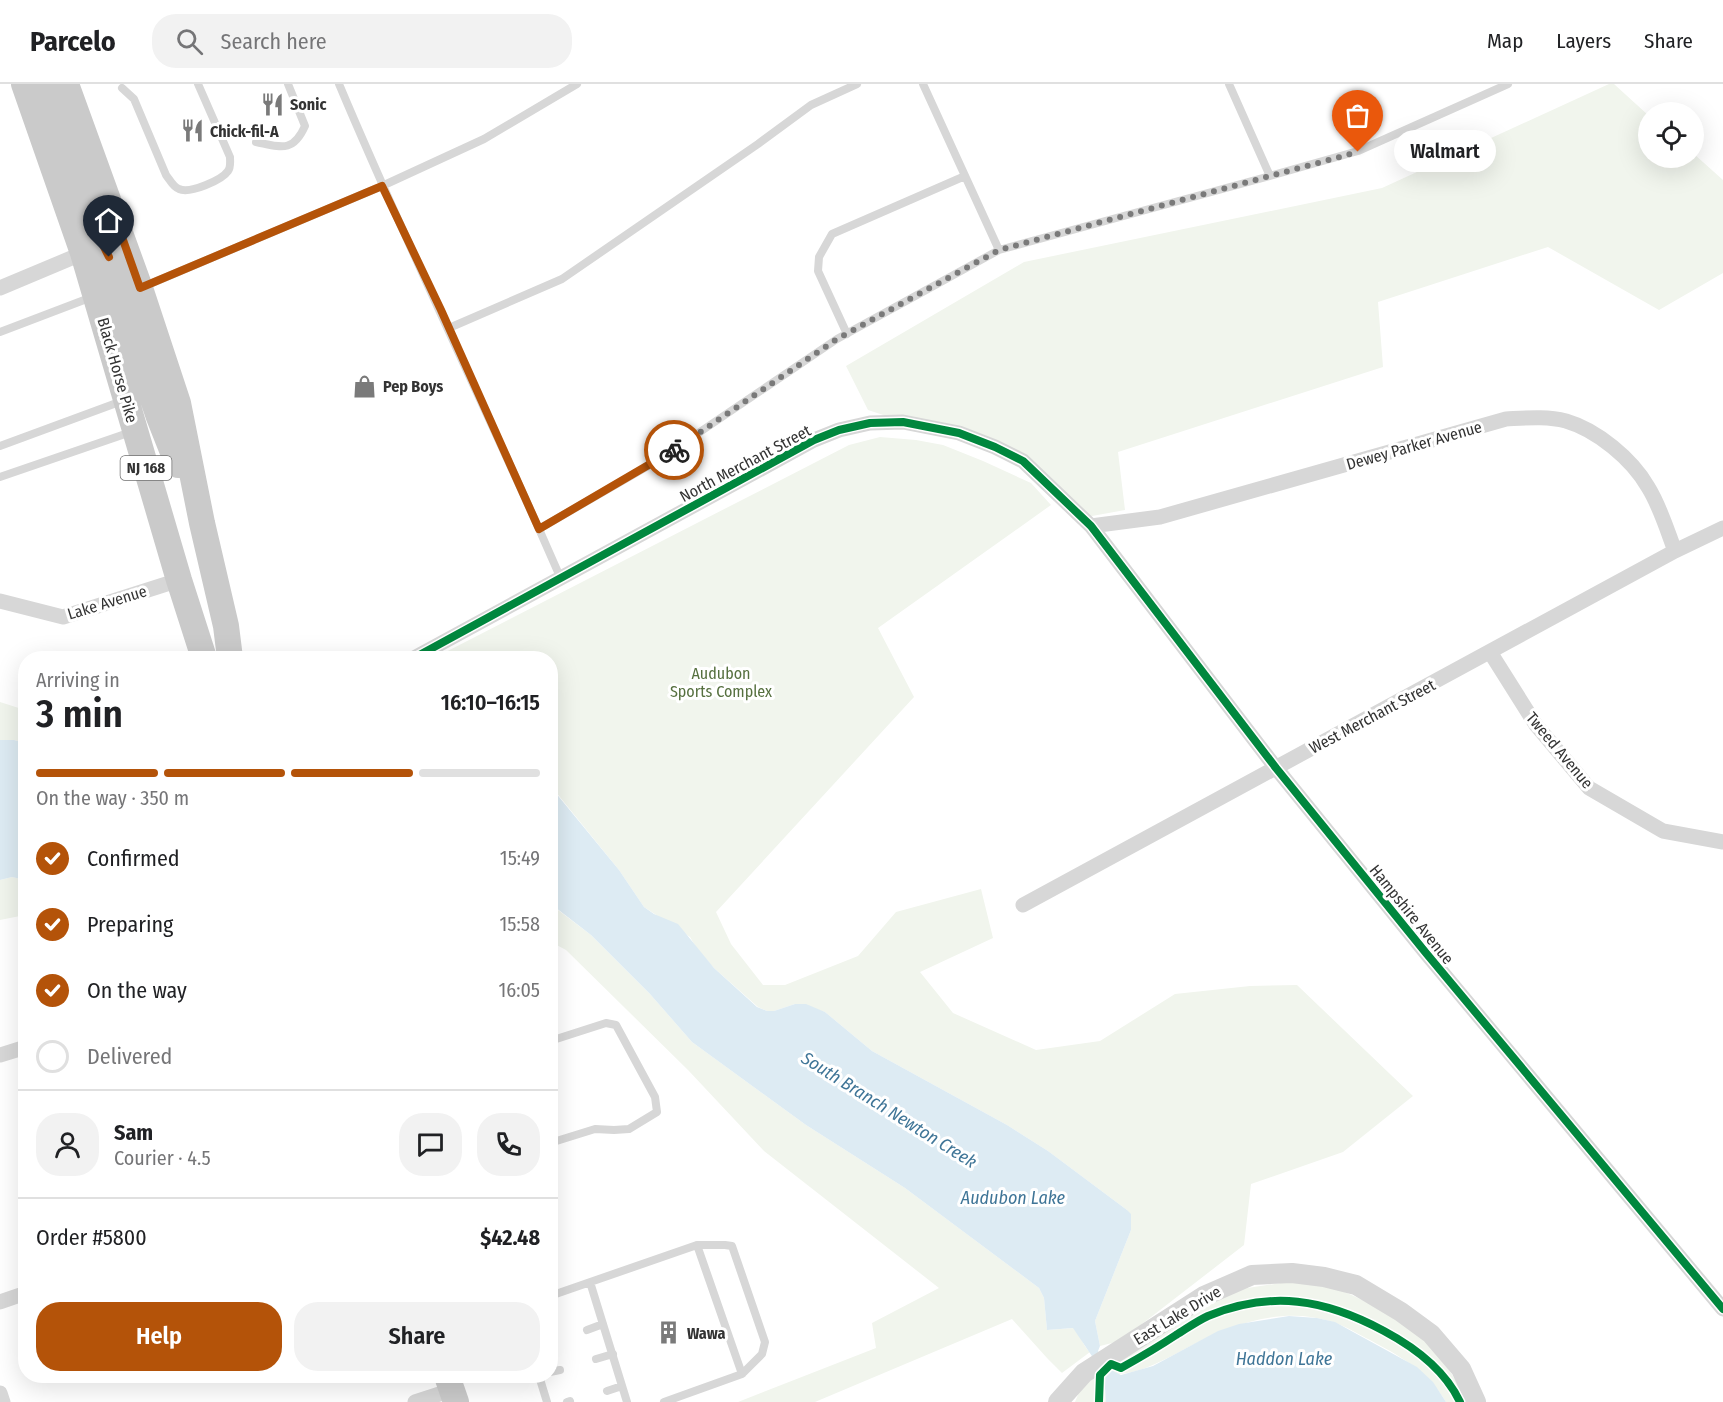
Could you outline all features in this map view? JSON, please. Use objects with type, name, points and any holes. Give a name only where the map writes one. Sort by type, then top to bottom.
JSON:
[{"type":"main road","name":"Black Horse Pike","points":[[24,84],[102,245]]},
{"type":"main road","points":[[48,84],[102,245],[104,271],[113,295]]},
{"type":"main road","name":"Black Horse Pike","points":[[66,84],[113,295],[126,399],[202,651]]},
{"type":"main road","name":"Black Horse Pike","points":[[113,295],[178,403],[229,651]]},
{"type":"street","points":[[0,288],[102,245]]},
{"type":"street","name":"Dewey Parker Avenue","points":[[1090,526],[1160,518],[1506,419],[1545,418],[1568,422],[1603,439],[1628,460],[1649,487],[1675,551]]},
{"type":"street","name":"North Merchant Street","points":[[427,651],[814,440],[839,430],[870,423],[903,422],[927,426],[959,433],[995,447],[1023,461],[1090,526]]},
{"type":"street","name":"Hampshire Avenue","points":[[1090,526],[1276,768],[1426,953],[1721,1304]]},
{"type":"street","name":"West Merchant Street","points":[[1023,905],[1675,551],[1723,528]]},
{"type":"street","name":"Lake Avenue","points":[[0,601],[63,617],[179,580]]},
{"type":"street","name":"Tweed Avenue","points":[[1490,652],[1536,725],[1589,788],[1663,831],[1723,842]]},
{"type":"street","points":[[0,1055],[18,1049]]},
{"type":"street","name":"East Lake Drive","points":[[1058,1402],[1084,1373],[1204,1296],[1252,1275],[1292,1273],[1324,1277],[1356,1285],[1401,1312],[1431,1334],[1461,1369],[1476,1402]]},
{"type":"street","points":[[0,1302],[18,1296]]},
{"type":"street","points":[[415,1402],[452,1389]]},
{"type":"street","points":[[0,1393],[3,1402]]},
{"type":"lane","points":[[121,86],[131,84]]},
{"type":"lane","points":[[121,86],[134,99],[166,175],[178,189],[195,190],[225,175],[230,170],[230,157],[198,84]]},
{"type":"lane","points":[[256,142],[287,146],[295,143],[302,134],[305,126],[288,84]]},
{"type":"lane","points":[[339,84],[382,186],[449,328],[561,579]]},
{"type":"lane","points":[[0,332],[113,295],[382,186],[484,139],[577,84]]},
{"type":"lane","points":[[449,328],[562,279],[811,105],[857,84]]},
{"type":"lane","points":[[923,84],[999,250]]},
{"type":"lane","points":[[1229,84],[1270,177]]},
{"type":"lane","points":[[539,529],[660,459],[847,334],[999,250],[1358,152],[1508,84]]},
{"type":"lane","points":[[847,334],[818,271],[819,258],[832,234],[965,176]]},
{"type":"lane","points":[[0,446],[126,399]]},
{"type":"lane","points":[[0,477],[135,431]]},
{"type":"lane","points":[[558,1038],[606,1023],[616,1025],[655,1097],[657,1112],[629,1129],[595,1129],[558,1141]]},
{"type":"lane","points":[[698,1245],[742,1374]]},
{"type":"lane","points":[[558,1293],[698,1245],[732,1246],[765,1342],[762,1354],[742,1374],[664,1402]]},
{"type":"lane","points":[[590,1282],[627,1402]]},
{"type":"lane","points":[[587,1330],[603,1324]]},
{"type":"lane","points":[[596,1359],[613,1354]]},
{"type":"lane","points":[[541,1383],[547,1402]]},
{"type":"lane","points":[[607,1391],[622,1386]]},
{"type":"green space","points":[[1609,84],[1614,84],[1638,106],[1638,168],[1704,168],[1704,163],[1723,180],[1723,273],[1659,310],[1548,247],[1378,302],[1383,367],[1118,452],[1125,510],[1081,518],[1023,461],[868,410],[846,366],[1024,262],[1382,188]]},
{"type":"green space","name":"Audubon Sports Complex","points":[[880,437],[943,445],[1031,483],[1051,505],[878,628],[914,697],[716,912],[731,944],[763,985],[785,985],[858,956],[896,912],[981,889],[993,938],[920,972],[953,1013],[1036,1050],[1100,1041],[1175,994],[1250,986],[1297,985],[1413,1096],[1343,1152],[1251,1184],[1244,1245],[1120,1341],[1100,1346],[1095,1321],[1131,1230],[1127,1210],[1048,1151],[1007,1125],[872,1051],[825,1012],[795,1004],[774,1011],[758,1007],[714,968],[697,949],[690,937],[644,907],[619,870],[558,795],[558,651],[448,651],[849,445]]},
{"type":"green space","points":[[0,702],[18,708],[18,741],[0,740]]},
{"type":"green space","points":[[12,877],[18,878],[18,916],[0,920],[0,880]]},
{"type":"green space","points":[[558,910],[591,935],[650,994],[692,1042],[806,1125],[905,1188],[1039,1288],[1044,1298],[1047,1330],[1074,1328],[1090,1352],[1062,1373],[1012,1319],[815,1402],[738,1402],[876,1348],[872,1323],[939,1288],[764,1151],[688,1070],[566,950],[558,946]]},
{"type":"green space","points":[[1281,1283],[1313,1283],[1333,1288],[1348,1293],[1396,1319],[1411,1329],[1437,1354],[1458,1384],[1466,1402],[1446,1402],[1430,1381],[1412,1365],[1347,1328],[1313,1317],[1293,1316],[1274,1317],[1236,1326],[1144,1368],[1125,1373],[1104,1374],[1106,1402],[1075,1402],[1083,1383],[1187,1315],[1241,1289]]},
{"type":"water","points":[[0,740],[14,740],[18,741],[18,878],[12,877],[0,880]]},
{"type":"water","name":"Audubon Lake","points":[[558,796],[619,870],[644,907],[678,924],[714,968],[757,1007],[774,1011],[795,1004],[806,1004],[825,1012],[872,1051],[1007,1125],[1048,1151],[1131,1214],[1131,1230],[1095,1321],[1100,1346],[1098,1351],[1111,1370],[1121,1375],[1153,1366],[1218,1331],[1239,1324],[1289,1316],[1317,1318],[1335,1322],[1417,1367],[1433,1382],[1446,1402],[1106,1402],[1104,1374],[1073,1328],[1047,1330],[1044,1298],[1039,1288],[905,1188],[806,1125],[692,1042],[650,994],[591,935],[558,909]]},
{"type":"cycle path","points":[[427,651],[814,440],[839,430],[870,423],[903,422],[959,433],[1023,461],[1091,526],[1276,768],[1426,953],[1723,1309]]},
{"type":"cycle path","points":[[1099,1402],[1100,1375],[1111,1364],[1121,1368],[1208,1316],[1231,1308],[1276,1301],[1319,1305],[1362,1320],[1384,1331],[1428,1361],[1454,1390],[1460,1402]]},
{"type":"way so far","points":[[674,450],[837,339],[999,250],[1358,152]]},
{"type":"place","name":"Sonic","points":[[272,104]]},
{"type":"place","name":"Chick-fil-A","points":[[192,131]]},
{"type":"place","name":"Walmart","points":[[1358,152]]},
{"type":"place","name":"Pep Boys","points":[[365,386]]},
{"type":"place","name":"Wawa","points":[[669,1333]]},
{"type":"route","points":[[109,257],[103,245],[122,237],[140,288],[382,186],[441,310],[539,529],[674,450]]},
{"type":"water label","name":"South Branch Newton Creek","points":[[889,1110]]},
{"type":"water label","name":"Haddon Lake","points":[[1284,1359]]}]
